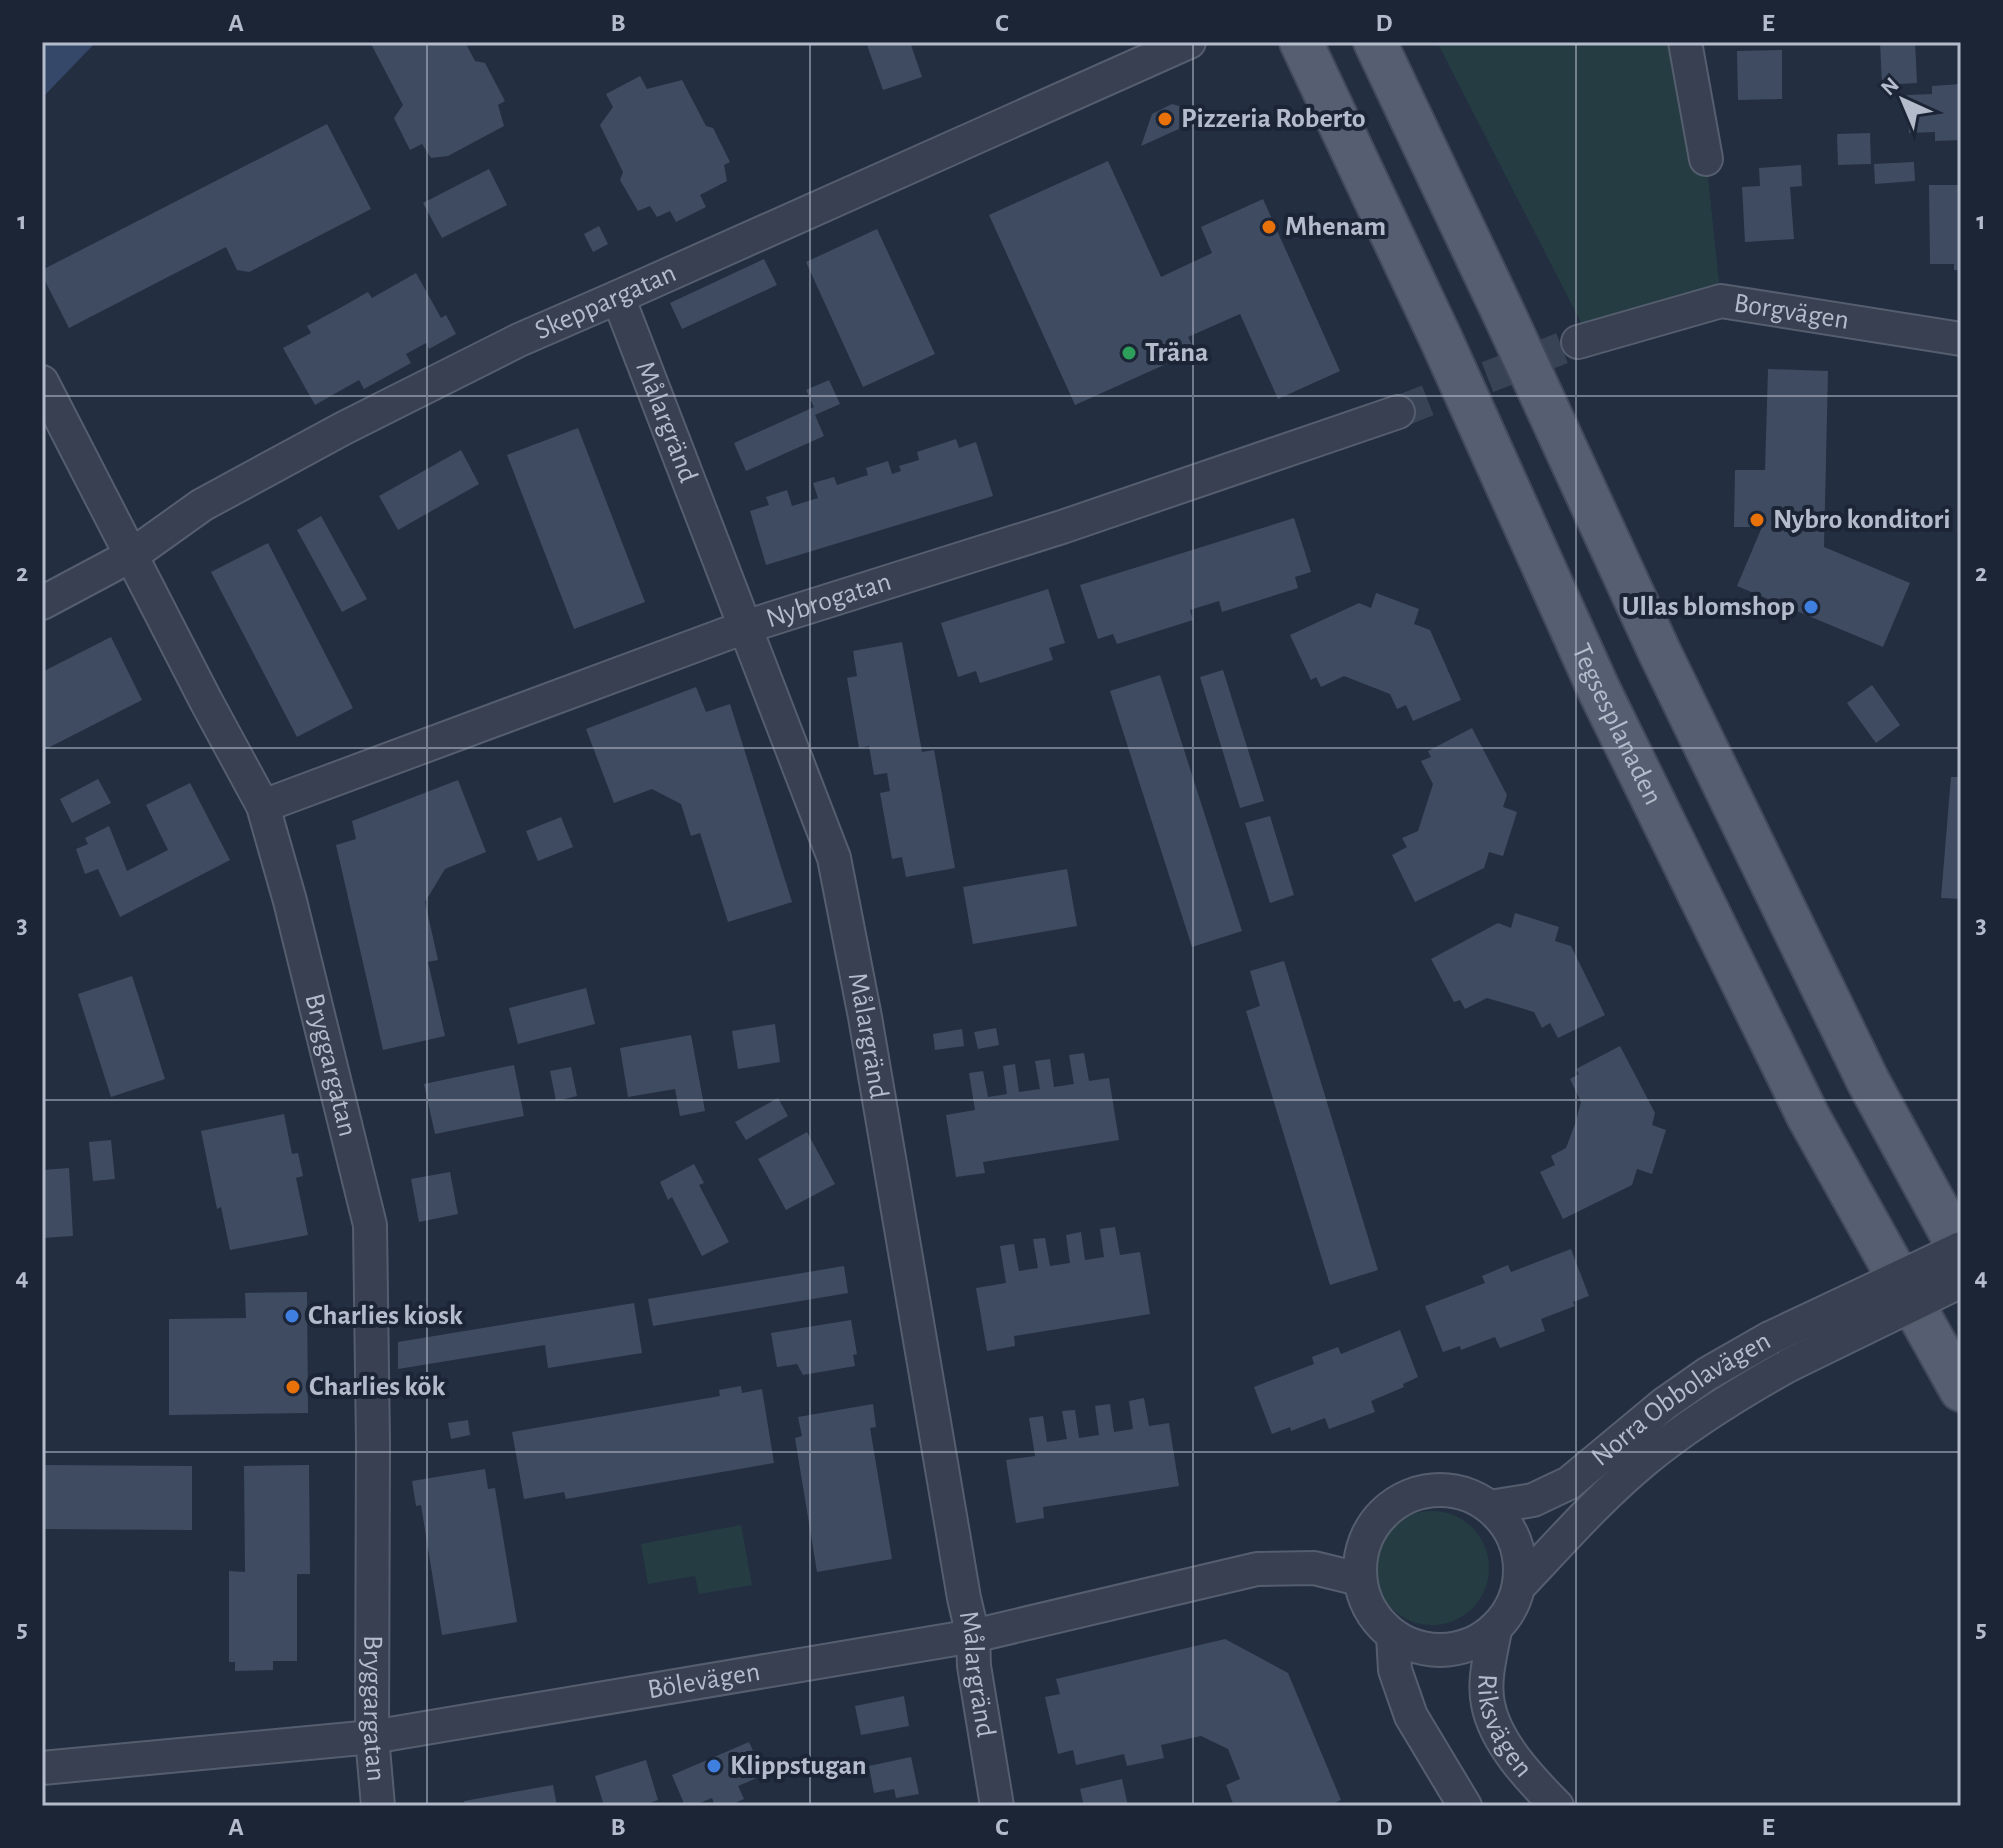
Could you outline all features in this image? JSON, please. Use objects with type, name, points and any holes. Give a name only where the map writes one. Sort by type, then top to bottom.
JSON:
[{"type":"main road","name":"Tegsesplanaden","points":[[1301,42],[1441,339],[1605,704],[1808,1116],[1961,1390]]},
{"type":"main road","points":[[1375,42],[1660,653],[1868,1081],[1961,1250]]},
{"type":"street","name":"Skeppargatan","points":[[42,603],[132,555],[202,505],[344,428],[519,340],[1189,42]]},
{"type":"street","points":[[1685,42],[1706,159]]},
{"type":"street","name":"Målargränd","points":[[618,297],[834,858],[973,1636],[974,1666],[997,1806]]},
{"type":"street","name":"Borgvägen","points":[[1578,342],[1721,301],[1961,339]]},
{"type":"street","name":"Bryggargatan","points":[[42,382],[263,806],[290,901],[370,1225],[372,1737],[378,1806]]},
{"type":"street","name":"Nybrogatan","points":[[263,806],[745,627],[1062,527],[1398,412]]},
{"type":"street","name":"Norra Obbolavägen","points":[[1490,1507],[1533,1500],[1569,1483],[1664,1404],[1707,1374],[1770,1338],[1961,1250]]},
{"type":"street","name":"Norra Obbolavägen","points":[[1519,1586],[1591,1509],[1645,1460],[1728,1400],[1789,1365],[1961,1281]]},
{"type":"street","points":[[1447,1490],[1470,1495],[1490,1507],[1503,1519],[1512,1534],[1519,1560],[1519,1586],[1506,1617],[1495,1630],[1477,1642],[1456,1650],[1423,1649],[1393,1636],[1376,1621],[1365,1601],[1359,1579],[1360,1555],[1368,1533],[1382,1514],[1401,1499],[1423,1491],[1447,1490]]},
{"type":"street","name":"Bölevägen","points":[[42,1768],[372,1737],[973,1636],[1257,1569],[1314,1568],[1359,1579]]},
{"type":"street","name":"Riksvägen","points":[[1495,1630],[1487,1676],[1488,1704],[1498,1733],[1531,1780],[1557,1806]]},
{"type":"street","points":[[1393,1636],[1395,1670],[1411,1716],[1465,1806]]},
{"type":"green space","points":[[1437,42],[1685,42],[1706,159],[1721,301],[1589,338]]},
{"type":"green space","points":[[1432,1511],[1454,1516],[1472,1528],[1484,1546],[1489,1568],[1484,1590],[1472,1608],[1454,1620],[1432,1625],[1410,1620],[1392,1608],[1380,1590],[1375,1568],[1380,1546],[1392,1528],[1410,1516]]},
{"type":"green space","points":[[741,1525],[752,1585],[699,1594],[695,1576],[648,1584],[641,1544]]},
{"type":"water","points":[[42,42],[96,42],[42,98]]},
{"type":"building","points":[[370,42],[465,42],[475,61],[485,63],[505,101],[498,105],[504,126],[448,156],[431,158],[422,144],[410,150],[394,118],[403,105]]},
{"type":"building","points":[[866,42],[910,42],[922,77],[883,90]]},
{"type":"building","points":[[1880,42],[1915,42],[1917,83],[1882,85]]},
{"type":"building","points":[[1782,50],[1782,99],[1738,100],[1737,51]]},
{"type":"building","points":[[640,76],[647,89],[682,80],[706,126],[713,128],[730,162],[724,165],[727,181],[700,195],[706,207],[676,222],[670,211],[657,217],[650,206],[638,211],[620,180],[623,172],[600,125],[613,107],[606,94]]},
{"type":"building","points":[[1961,84],[1961,140],[1935,141],[1935,132],[1909,133],[1907,95],[1932,94],[1932,86]]},
{"type":"building","points":[[1172,104],[1184,110],[1185,123],[1181,128],[1141,146],[1152,114]]},
{"type":"building","points":[[327,124],[371,209],[249,272],[237,270],[226,247],[69,328],[42,270]]},
{"type":"building","points":[[1870,133],[1871,164],[1838,165],[1837,134]]},
{"type":"building","points":[[1108,161],[1161,277],[1212,253],[1201,227],[1263,199],[1340,371],[1278,399],[1240,314],[1188,337],[1195,351],[1075,405],[989,215]]},
{"type":"building","points":[[1914,162],[1915,181],[1875,184],[1874,164]]},
{"type":"building","points":[[1801,165],[1802,186],[1790,187],[1794,239],[1745,242],[1742,187],[1760,186],[1759,168]]},
{"type":"building","points":[[489,169],[507,205],[442,238],[423,203]]},
{"type":"building","points":[[1929,185],[1959,185],[1961,270],[1954,270],[1954,264],[1930,264]]},
{"type":"building","points":[[599,226],[608,244],[593,252],[584,234]]},
{"type":"building","points":[[877,229],[935,354],[863,387],[806,262]]},
{"type":"building","points":[[764,259],[777,285],[682,329],[670,303]]},
{"type":"building","points":[[416,273],[441,318],[446,315],[456,334],[429,349],[426,343],[406,354],[411,363],[364,389],[359,380],[315,405],[283,348],[311,333],[307,326],[368,292],[372,298]]},
{"type":"building","points":[[1768,369],[1828,371],[1824,547],[1910,583],[1883,647],[1737,586],[1762,527],[1734,527],[1735,470],[1765,470]]},
{"type":"building","points":[[829,380],[840,404],[815,415],[824,436],[746,471],[734,443],[814,407],[806,390]]},
{"type":"building","points":[[578,428],[645,602],[574,629],[507,455]]},
{"type":"building","points":[[956,439],[959,448],[976,442],[993,496],[766,565],[750,511],[769,505],[766,497],[787,490],[792,506],[818,498],[813,483],[834,477],[837,485],[868,475],[866,468],[888,461],[892,474],[901,471],[899,466],[919,460],[917,452]]},
{"type":"building","points":[[461,450],[479,484],[398,530],[379,496]]},
{"type":"building","points":[[321,516],[367,599],[342,612],[297,530]]},
{"type":"building","points":[[1294,518],[1311,572],[1295,577],[1298,588],[1222,612],[1219,601],[1190,610],[1193,620],[1117,644],[1113,634],[1098,639],[1080,585]]},
{"type":"building","points":[[268,543],[353,708],[297,737],[211,572]]},
{"type":"building","points":[[1048,589],[1065,643],[1049,648],[1053,660],[980,683],[976,671],[958,677],[941,623]]},
{"type":"building","points":[[1376,593],[1419,609],[1414,624],[1430,630],[1461,700],[1413,721],[1406,705],[1397,709],[1390,694],[1344,676],[1321,687],[1316,677],[1311,680],[1290,635],[1359,603],[1371,608]]},
{"type":"building","points":[[111,637],[142,700],[42,751],[42,672]]},
{"type":"building","points":[[902,642],[922,752],[934,750],[955,868],[906,877],[902,857],[892,859],[880,793],[890,791],[887,773],[874,775],[869,746],[859,748],[847,678],[857,676],[853,651]]},
{"type":"building","points":[[1223,670],[1264,801],[1240,808],[1200,677]]},
{"type":"building","points":[[1160,675],[1242,931],[1192,947],[1110,691]]},
{"type":"building","points":[[1872,685],[1900,725],[1876,743],[1847,703]]},
{"type":"building","points":[[696,687],[706,712],[730,704],[792,902],[728,922],[700,833],[691,836],[681,804],[652,789],[614,803],[586,729]]},
{"type":"building","points":[[1472,728],[1507,795],[1503,807],[1517,812],[1503,856],[1489,852],[1484,868],[1415,902],[1392,855],[1407,847],[1402,838],[1418,831],[1433,784],[1421,761],[1431,757],[1428,751]]},
{"type":"building","points":[[1951,777],[1961,777],[1961,899],[1941,898]]},
{"type":"building","points":[[98,779],[111,803],[72,823],[60,799]]},
{"type":"building","points":[[458,780],[486,852],[445,869],[425,902],[438,960],[428,962],[445,1036],[383,1050],[336,845],[356,839],[352,821]]},
{"type":"building","points":[[190,783],[230,860],[120,917],[98,869],[85,874],[76,849],[88,844],[85,838],[109,826],[127,871],[168,850],[146,805]]},
{"type":"building","points":[[1270,816],[1294,895],[1270,903],[1245,823]]},
{"type":"building","points":[[561,817],[573,847],[538,861],[526,831]]},
{"type":"building","points":[[1067,869],[1077,926],[973,944],[963,887]]},
{"type":"building","points":[[1515,913],[1559,927],[1555,941],[1571,946],[1605,1015],[1558,1038],[1550,1023],[1542,1028],[1534,1012],[1487,998],[1465,1009],[1460,1000],[1454,1002],[1431,959],[1498,923],[1511,928]]},
{"type":"building","points":[[1284,961],[1378,1270],[1330,1285],[1246,1011],[1260,1006],[1250,971]]},
{"type":"building","points":[[132,976],[165,1079],[111,1097],[78,994]]},
{"type":"building","points":[[586,988],[595,1024],[518,1044],[509,1008]]},
{"type":"building","points":[[775,1024],[780,1062],[738,1069],[732,1031]]},
{"type":"building","points":[[996,1028],[999,1045],[978,1049],[974,1032]]},
{"type":"building","points":[[962,1029],[964,1046],[935,1050],[933,1034]]},
{"type":"building","points":[[691,1035],[705,1111],[680,1116],[675,1089],[628,1097],[620,1048]]},
{"type":"building","points":[[1620,1046],[1655,1113],[1652,1125],[1666,1130],[1652,1174],[1637,1169],[1632,1185],[1563,1219],[1540,1172],[1555,1165],[1551,1156],[1566,1148],[1575,1124],[1581,1102],[1570,1079],[1579,1074],[1576,1069]]},
{"type":"building","points":[[1084,1053],[1089,1081],[1109,1078],[1119,1140],[983,1162],[985,1173],[956,1177],[946,1115],[975,1110],[969,1073],[983,1071],[988,1097],[1007,1094],[1003,1066],[1015,1064],[1019,1092],[1040,1089],[1035,1061],[1050,1059],[1054,1087],[1074,1084],[1069,1055]]},
{"type":"building","points":[[514,1065],[524,1116],[435,1134],[424,1084]]},
{"type":"building","points":[[571,1067],[577,1096],[556,1101],[550,1071]]},
{"type":"building","points":[[778,1098],[788,1116],[746,1140],[735,1122]]},
{"type":"building","points":[[284,1114],[292,1154],[298,1153],[303,1176],[296,1178],[308,1235],[230,1250],[221,1207],[217,1209],[201,1131]]},
{"type":"building","points":[[807,1132],[835,1184],[786,1210],[758,1159]]},
{"type":"building","points":[[111,1140],[115,1179],[93,1181],[89,1142]]},
{"type":"building","points":[[694,1164],[704,1183],[699,1185],[729,1242],[702,1256],[672,1197],[668,1200],[660,1182]]},
{"type":"building","points":[[69,1168],[73,1236],[42,1238],[42,1170]]},
{"type":"building","points":[[450,1172],[458,1214],[419,1222],[411,1179]]},
{"type":"building","points":[[1115,1227],[1120,1255],[1140,1252],[1150,1314],[1014,1336],[1015,1346],[987,1351],[976,1288],[1006,1283],[1000,1246],[1014,1244],[1019,1271],[1038,1268],[1033,1239],[1045,1238],[1050,1266],[1070,1263],[1066,1235],[1081,1232],[1085,1260],[1104,1257],[1100,1229]]},
{"type":"building","points":[[1571,1249],[1589,1296],[1573,1302],[1575,1306],[1541,1319],[1545,1331],[1500,1348],[1495,1337],[1461,1350],[1460,1346],[1443,1352],[1425,1306],[1485,1283],[1482,1276],[1508,1265],[1511,1272]]},
{"type":"building","points":[[844,1266],[848,1293],[653,1326],[648,1299]]},
{"type":"building","points":[[307,1292],[308,1413],[169,1415],[169,1319],[246,1318],[245,1293]]},
{"type":"building","points":[[634,1303],[642,1353],[548,1368],[545,1345],[398,1369],[398,1342]]},
{"type":"building","points":[[851,1320],[857,1354],[853,1355],[855,1366],[803,1375],[797,1364],[777,1367],[771,1333]]},
{"type":"building","points":[[1400,1330],[1418,1377],[1403,1384],[1404,1387],[1371,1401],[1375,1412],[1329,1429],[1325,1418],[1291,1431],[1290,1427],[1272,1434],[1254,1387],[1314,1364],[1312,1357],[1338,1347],[1341,1354]]},
{"type":"building","points":[[741,1386],[742,1393],[762,1389],[774,1463],[566,1499],[564,1492],[524,1499],[512,1432],[720,1396],[719,1390]]},
{"type":"building","points":[[1144,1398],[1149,1426],[1169,1423],[1179,1486],[1043,1507],[1044,1518],[1016,1523],[1006,1460],[1035,1456],[1029,1418],[1043,1416],[1047,1442],[1067,1439],[1062,1411],[1075,1410],[1079,1438],[1099,1435],[1095,1406],[1110,1404],[1114,1432],[1133,1429],[1129,1401]]},
{"type":"building","points":[[873,1404],[876,1427],[870,1428],[892,1559],[817,1572],[795,1438],[802,1436],[798,1417]]},
{"type":"building","points":[[468,1420],[470,1435],[451,1439],[448,1423]]},
{"type":"building","points":[[42,1465],[192,1466],[192,1530],[42,1529]]},
{"type":"building","points":[[309,1465],[310,1574],[297,1574],[297,1661],[273,1661],[273,1670],[235,1671],[235,1662],[229,1662],[229,1571],[245,1572],[244,1466]]},
{"type":"building","points":[[485,1469],[488,1489],[495,1488],[517,1622],[442,1635],[421,1505],[416,1506],[412,1481]]},
{"type":"building","points":[[1225,1639],[1288,1673],[1341,1800],[1329,1806],[1234,1806],[1226,1785],[1240,1779],[1228,1749],[1201,1736],[1161,1745],[1164,1758],[1127,1766],[1124,1754],[1076,1765],[1073,1750],[1058,1754],[1045,1697],[1060,1694],[1056,1679]]},
{"type":"building","points":[[904,1696],[909,1726],[861,1735],[855,1706]]},
{"type":"building","points":[[749,1742],[764,1775],[738,1786],[744,1799],[728,1806],[715,1806],[712,1798],[685,1806],[672,1775]]},
{"type":"building","points":[[911,1757],[919,1794],[896,1798],[894,1789],[874,1793],[869,1766]]},
{"type":"building","points":[[646,1760],[658,1800],[641,1806],[604,1806],[595,1776]]},
{"type":"building","points":[[1122,1779],[1128,1806],[1084,1806],[1080,1789]]},
{"type":"building","points":[[553,1785],[557,1806],[465,1806],[464,1801]]},
{"type":"tunnel","points":[[1398,412],[1578,342]]},
{"type":"place","name":"Pizzeria Roberto","points":[[1165,119]]},
{"type":"place","name":"Mhenam","points":[[1269,227]]},
{"type":"place","name":"Träna","points":[[1129,353]]},
{"type":"place","name":"Nybro konditori","points":[[1757,520]]},
{"type":"place","name":"Ullas blomshop","points":[[1811,607]]},
{"type":"place","name":"Charlies kiosk","points":[[292,1316]]},
{"type":"place","name":"Charlies kök","points":[[293,1387]]},
{"type":"place","name":"Klippstugan","points":[[714,1766]]}]
